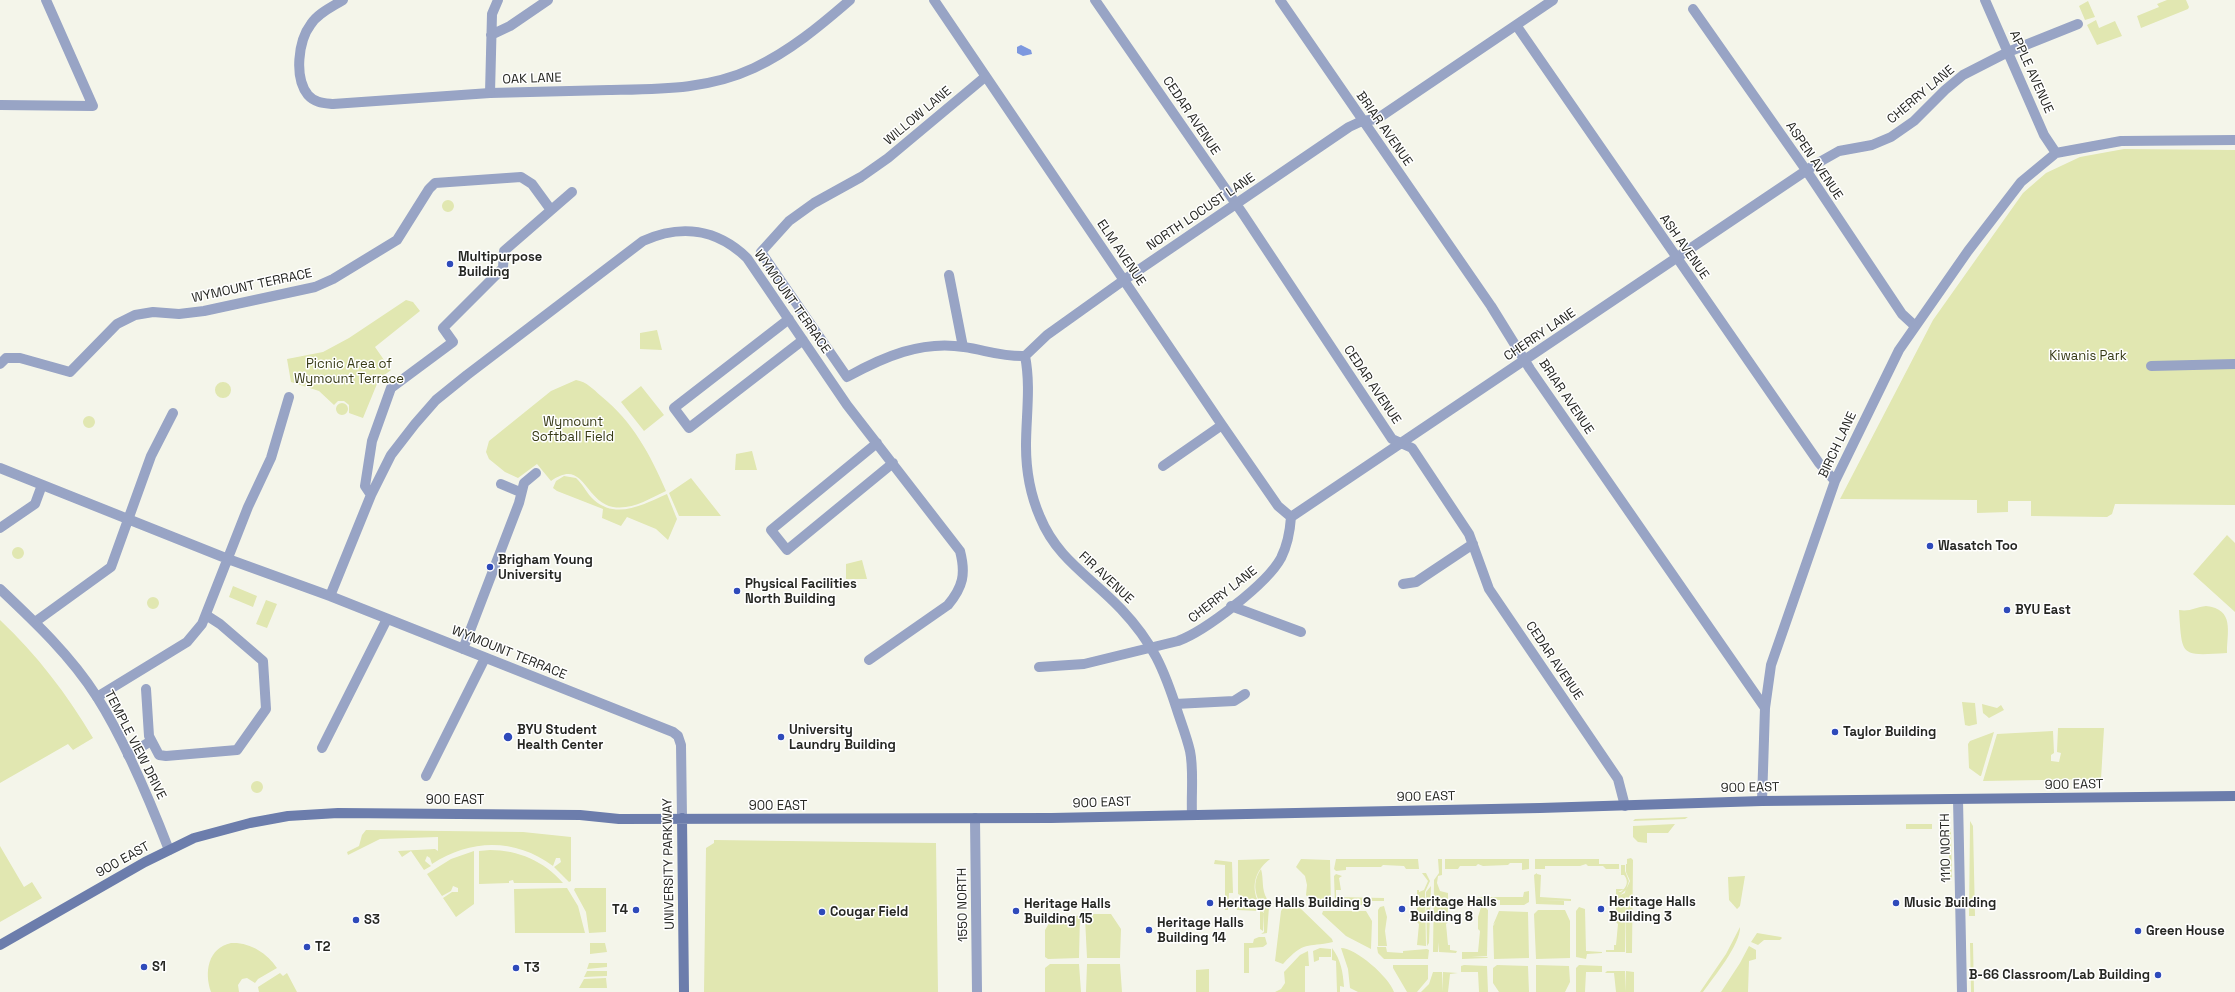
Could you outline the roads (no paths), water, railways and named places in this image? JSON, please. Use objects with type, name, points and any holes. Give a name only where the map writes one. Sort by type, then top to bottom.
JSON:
[{"type":"main road","name":"900 EAST","points":[[0,945],[145,862],[194,838],[270,819],[314,813],[480,813],[580,815],[619,819],[975,818],[1625,806],[1762,801],[2235,796]]},
{"type":"main road","name":"UNIVERSITY PARKWAY","points":[[682,818],[684,992]]},
{"type":"street","points":[[0,105],[93,106],[46,0]]},
{"type":"street","name":"OAK LANE","points":[[343,0],[320,14],[310,24],[304,37],[299,67],[301,80],[308,95],[318,102],[334,104],[490,93],[682,89],[721,80],[753,69],[778,56],[804,39],[850,0]]},
{"type":"street","points":[[490,93],[492,14],[498,0]]},
{"type":"street","points":[[491,35],[510,26],[548,0]]},
{"type":"street","name":"ELM AVENUE","points":[[934,0],[1222,425],[1278,506],[1291,517]]},
{"type":"street","name":"CEDAR AVENUE","points":[[1096,0],[1236,205],[1392,439],[1412,448],[1469,534],[1474,544],[1489,589],[1618,779],[1625,806]]},
{"type":"street","name":"BRIAR AVENUE","points":[[1280,0],[1491,306],[1525,360],[1765,708]]},
{"type":"street","name":"NORTH LOCUST LANE","points":[[1025,356],[1047,336],[1124,280],[1349,128],[1362,121],[1377,120],[1553,0]]},
{"type":"street","name":"APPLE AVENUE","points":[[1985,0],[2044,135],[2056,152]]},
{"type":"street","name":"ASPEN AVENUE","points":[[1693,9],[1806,170],[1902,314],[1915,326]]},
{"type":"street","name":"CHERRY LANE","points":[[1039,668],[1084,664],[1192,636],[1273,571],[1289,541],[1291,517],[1806,170],[1839,151],[1872,145],[1891,137],[1914,121],[1945,90],[1963,75],[2008,52],[2078,24]]},
{"type":"street","name":"ASH AVENUE","points":[[1516,25],[1819,463],[1835,481]]},
{"type":"street","name":"WILLOW LANE","points":[[963,347],[925,347],[908,350],[880,360],[847,377],[761,252],[796,217],[814,203],[866,173],[888,158],[985,77]]},
{"type":"street","points":[[2056,152],[2121,141],[2235,140]]},
{"type":"street","name":"BIRCH LANE","points":[[1762,801],[1765,708],[1771,665],[1778,639],[1835,481],[1899,350],[1915,326],[2021,182],[2056,152]]},
{"type":"street","name":"WYMOUNT TERRACE","points":[[0,364],[6,358],[20,358],[70,372],[117,324],[135,315],[153,312],[179,314],[204,311],[315,287],[333,279],[397,240],[429,189],[435,183],[521,177],[532,184],[552,210]]},
{"type":"street","points":[[371,495],[365,486],[372,441],[391,388],[395,383],[453,342],[443,328],[503,268],[504,251],[572,192]]},
{"type":"street","name":"WYMOUNT TERRACE","points":[[330,596],[371,495],[391,455],[436,400],[643,240],[656,235],[686,230],[701,232],[725,240],[746,258],[847,404],[960,551],[964,568],[963,581],[958,594],[948,605],[869,660]]},
{"type":"street","points":[[949,275],[963,347],[997,355],[1025,356]]},
{"type":"street","points":[[789,319],[674,408],[689,428],[803,340]]},
{"type":"street","name":"FIR AVENUE","points":[[1025,356],[1028,370],[1026,460],[1032,496],[1040,518],[1056,547],[1068,562],[1120,608],[1152,647],[1167,678],[1190,752],[1192,814]]},
{"type":"street","points":[[2151,366],[2235,364]]},
{"type":"street","points":[[97,697],[187,642],[196,634],[206,615],[248,507],[271,458],[289,397]]},
{"type":"street","points":[[35,622],[111,567],[151,456],[173,413]]},
{"type":"street","points":[[1164,466],[1222,425]]},
{"type":"street","points":[[877,443],[771,530],[787,550],[893,464]]},
{"type":"street","name":"WYMOUNT TERRACE","points":[[0,468],[228,559],[330,596],[669,730],[678,736]]},
{"type":"street","points":[[463,649],[519,503],[520,492],[524,483],[536,473]]},
{"type":"street","points":[[501,484],[520,492]]},
{"type":"street","points":[[0,528],[35,504],[42,485]]},
{"type":"street","points":[[1403,584],[1416,582],[1474,544]]},
{"type":"street","name":"TEMPLE VIEW DRIVE","points":[[0,589],[35,622],[66,657],[97,697],[128,755],[169,850]]},
{"type":"street","points":[[1231,606],[1301,632]]},
{"type":"street","points":[[146,689],[149,736],[159,754],[166,756],[237,750],[266,709],[263,661],[220,624],[206,615]]},
{"type":"street","points":[[322,748],[387,619]]},
{"type":"street","points":[[426,776],[485,658]]},
{"type":"street","points":[[1175,704],[1234,700],[1245,694]]},
{"type":"street","name":"UNIVERSITY PARKWAY","points":[[678,736],[681,745],[682,818]]},
{"type":"street","points":[[128,755],[151,740]]},
{"type":"street","name":"1110 NORTH","points":[[1958,799],[1962,992]]},
{"type":"street","name":"1550 NORTH","points":[[975,818],[977,992]]},
{"type":"water","points":[[1021,45],[1031,50],[1032,54],[1023,56],[1017,53],[1017,47]]},
{"type":"place","name":"Multipurpose Building","points":[[450,264]]},
{"type":"place","name":"Wasatch Too","points":[[1930,546]]},
{"type":"place","name":"Brigham Young University","points":[[490,567]]},
{"type":"place","name":"Physical Facilities North Building","points":[[737,591]]},
{"type":"place","name":"BYU East","points":[[2007,610]]},
{"type":"place","name":"Taylor Building","points":[[1835,732]]},
{"type":"place","name":"BYU Student Health Center","points":[[508,737]]},
{"type":"place","name":"University Laundry Building","points":[[781,737]]},
{"type":"place","name":"Heritage Halls Building 9","points":[[1210,903]]},
{"type":"place","name":"Music Building","points":[[1896,903]]},
{"type":"place","name":"Heritage Halls Building 8","points":[[1402,909]]},
{"type":"place","name":"Heritage Halls Building 3","points":[[1601,909]]},
{"type":"place","name":"T4","points":[[636,910]]},
{"type":"place","name":"Heritage Halls Building 15","points":[[1016,911]]},
{"type":"place","name":"Cougar Field","points":[[822,912]]},
{"type":"place","name":"S3","points":[[356,920]]},
{"type":"place","name":"Heritage Halls Building 14","points":[[1149,930]]},
{"type":"place","name":"Green House","points":[[2138,931]]},
{"type":"place","name":"T2","points":[[307,947]]},
{"type":"place","name":"S1","points":[[144,967]]},
{"type":"place","name":"T3","points":[[516,968]]},
{"type":"place","name":"B-66 Classroom/Lab Building","points":[[2158,975]]},
{"type":"park label","name":"Kiwanis Park","points":[[2088,356]]},
{"type":"park label","name":"Picnic Area of Wymount Terrace","points":[[349,372]]},
{"type":"park label","name":"Wymount Softball Field","points":[[573,430]]}]
